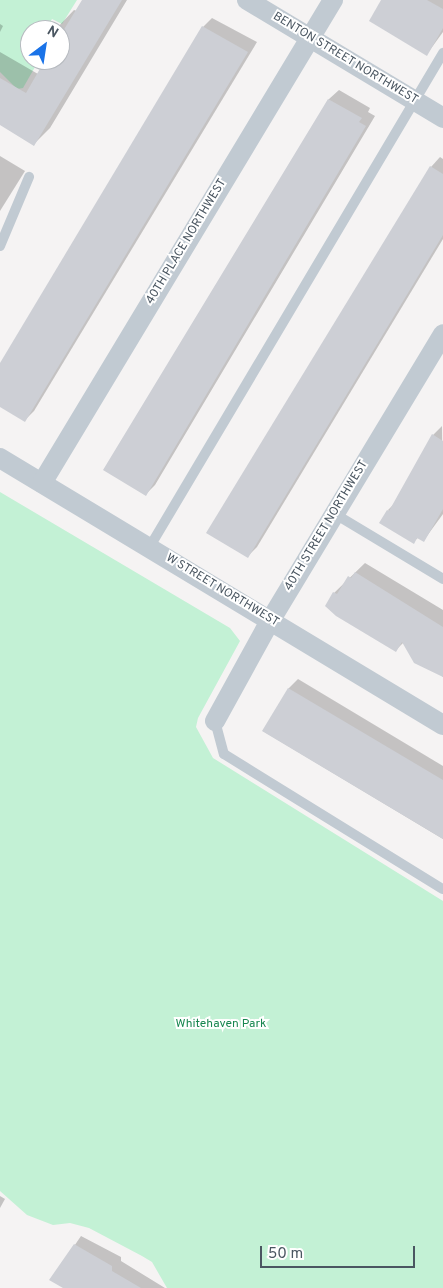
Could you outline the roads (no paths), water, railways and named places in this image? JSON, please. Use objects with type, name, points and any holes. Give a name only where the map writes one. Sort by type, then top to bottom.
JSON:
[{"type":"street","name":"BENTON STREET NORTHWEST","points":[[247,0],[443,118]]},
{"type":"street","name":"40TH PLACE NORTHWEST","points":[[42,483],[333,0]]},
{"type":"street","name":"40TH STREET NORTHWEST","points":[[215,721],[270,621],[443,334]]},
{"type":"street","name":"W STREET NORTHWEST","points":[[0,458],[443,725]]},
{"type":"lane","points":[[149,548],[443,53]]},
{"type":"lane","points":[[0,246],[29,178]]},
{"type":"lane","points":[[335,514],[442,576]]},
{"type":"lane","points":[[215,721],[224,754],[443,889]]},
{"type":"park label","name":"Whitehaven Park","points":[[221,1025]]}]
